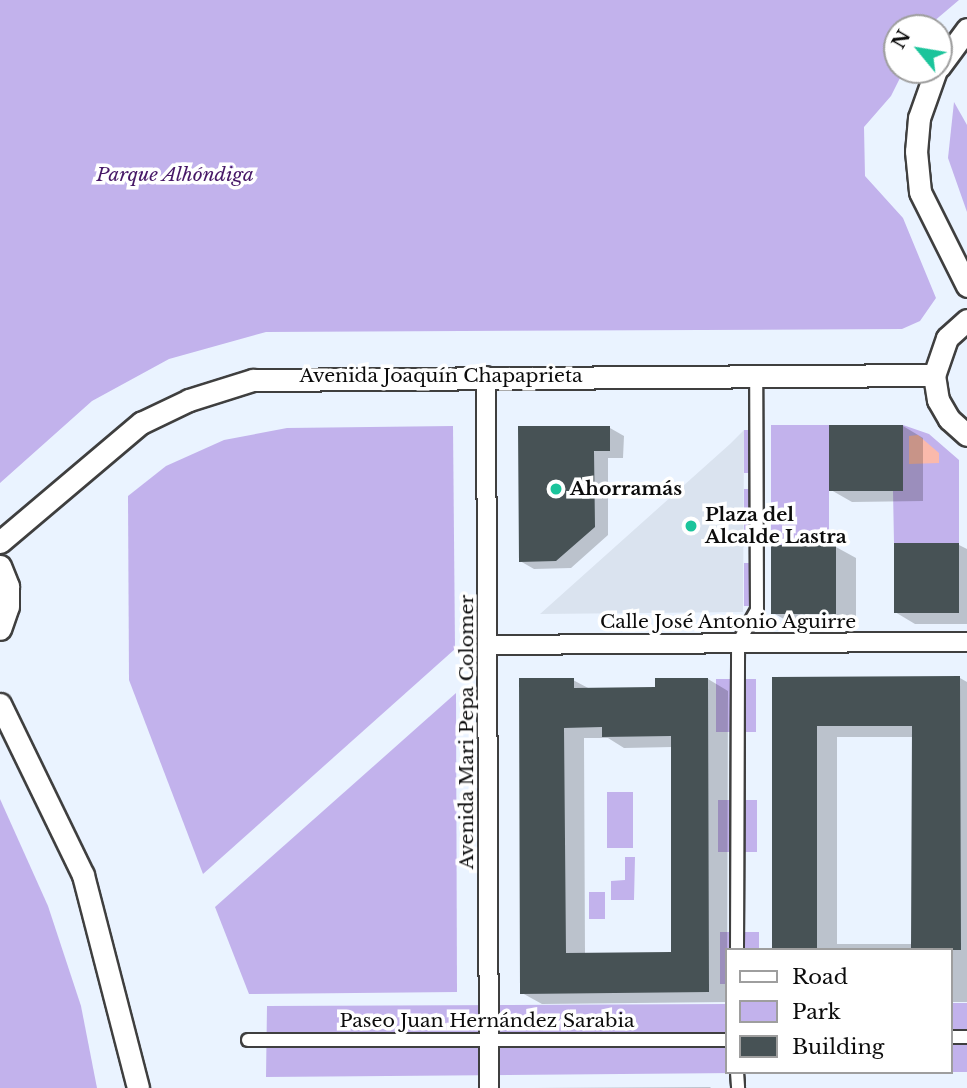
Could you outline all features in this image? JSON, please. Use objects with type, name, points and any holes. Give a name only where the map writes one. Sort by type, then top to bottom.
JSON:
[{"type":"street","points":[[953,48],[967,29]]},
{"type":"street","points":[[932,84],[919,118],[916,151],[920,192],[967,286]]},
{"type":"street","points":[[967,320],[947,338],[934,375],[938,400],[949,419],[967,435]]},
{"type":"street","points":[[737,948],[738,643],[757,610],[756,375]]},
{"type":"street","name":"Avenida Joaquín Chapaprieta","points":[[0,542],[141,423],[189,400],[253,380],[486,376],[934,375]]},
{"type":"street","name":"Avenida Mari Pepa Colomer","points":[[486,376],[489,1088]]},
{"type":"street","points":[[0,566],[8,586],[8,606],[0,629]]},
{"type":"street","name":"Calle José Antonio Aguirre","points":[[489,645],[967,642]]},
{"type":"street","points":[[0,704],[83,875],[138,1088]]},
{"type":"street","name":"Paseo Juan Hernández Sarabia","points":[[248,1040],[726,1040]]},
{"type":"green space","name":"Parque Alhóndiga","points":[[0,0],[959,0],[942,14],[883,14],[883,84],[897,84],[891,96],[864,127],[865,176],[903,218],[936,298],[920,321],[902,329],[266,332],[169,359],[92,401],[0,483]]},
{"type":"green space","points":[[954,102],[967,125],[967,212],[948,158]]},
{"type":"green space","points":[[771,425],[829,425],[829,545],[771,545]]},
{"type":"green space","points":[[903,425],[929,434],[959,460],[959,543],[894,543],[893,491],[903,490]]},
{"type":"green space","points":[[453,426],[455,649],[203,874],[129,680],[128,496],[166,466],[224,440],[287,428]]},
{"type":"green space","points":[[744,430],[756,430],[756,473],[744,473]]},
{"type":"green space","points":[[744,489],[756,489],[756,546],[744,546]]},
{"type":"green space","points":[[744,563],[757,563],[757,606],[744,606]]},
{"type":"green space","points":[[716,679],[756,679],[756,732],[716,732]]},
{"type":"green space","points":[[456,693],[457,992],[249,994],[215,907]]},
{"type":"green space","points":[[607,792],[633,792],[633,848],[607,848]]},
{"type":"green space","points":[[0,799],[48,906],[81,1006],[97,1088],[0,1088]]},
{"type":"green space","points":[[718,800],[757,800],[757,852],[718,852]]},
{"type":"green space","points":[[625,857],[635,857],[634,900],[611,900],[611,881],[625,880]]},
{"type":"green space","points":[[589,892],[605,892],[605,919],[589,919]]},
{"type":"green space","points":[[720,932],[759,932],[759,948],[726,948],[726,984],[720,984]]},
{"type":"green space","points":[[953,1003],[967,1003],[967,1072],[953,1072]]},
{"type":"green space","points":[[726,1004],[726,1073],[266,1077],[267,1006]]},
{"type":"shaded area","name":"Plaza del Alcalde Lastra","points":[[744,430],[743,612],[540,614],[730,444]]},
{"type":"shaded area","points":[[918,435],[939,453],[939,463],[909,464],[909,436]]},
{"type":"building","points":[[829,425],[903,425],[903,491],[829,491]]},
{"type":"building","name":"Ahorramás","points":[[518,426],[610,426],[610,451],[594,451],[595,527],[556,561],[519,562]]},
{"type":"building","points":[[894,543],[959,543],[959,613],[894,613]]},
{"type":"building","points":[[771,545],[836,545],[836,614],[771,614]]},
{"type":"building","points":[[960,676],[961,950],[911,948],[912,726],[817,726],[817,948],[772,948],[772,677]]},
{"type":"building","points":[[519,678],[574,678],[574,688],[655,687],[655,678],[708,678],[709,992],[520,994]],"holes":[[[602,727],[602,737],[671,736],[671,952],[566,953],[564,728]]]},
{"type":"place","name":"Ahorramás","points":[[556,489]]},
{"type":"place","name":"Plaza del Alcalde Lastra","points":[[691,526]]}]
